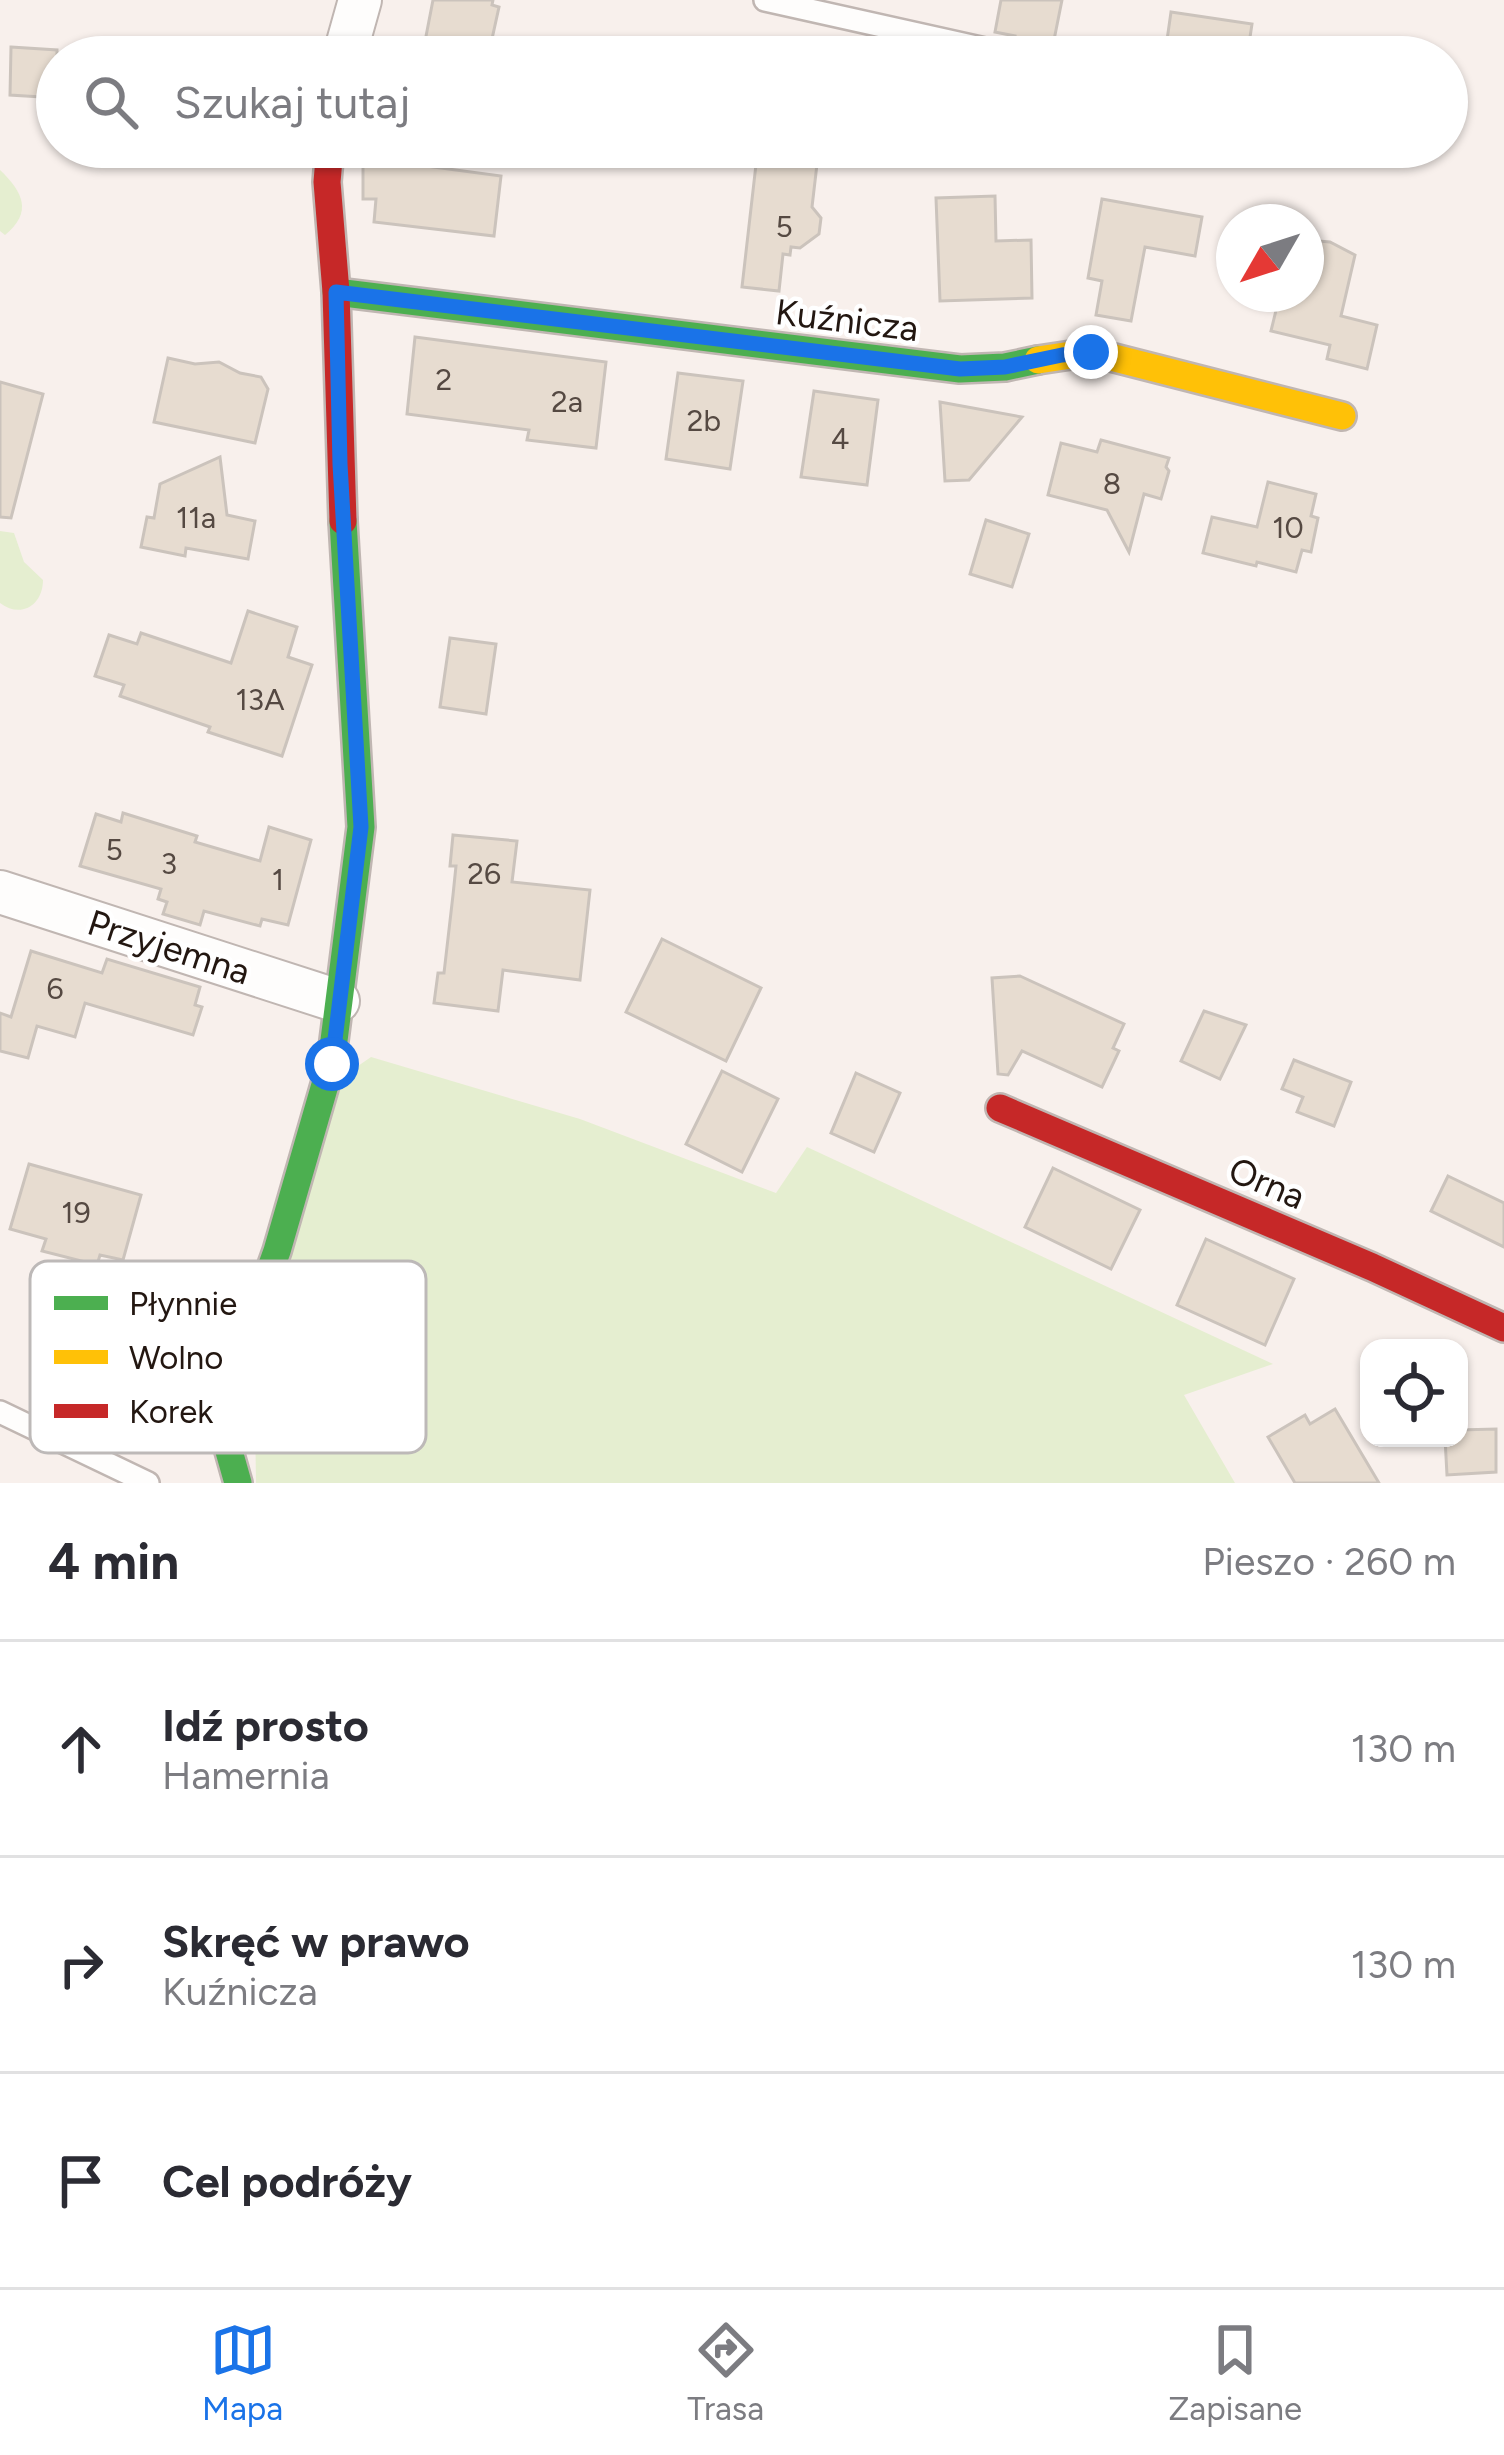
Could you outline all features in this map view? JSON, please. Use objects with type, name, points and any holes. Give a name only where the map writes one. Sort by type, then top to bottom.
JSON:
[{"type":"street","points":[[350,36],[360,0]]},
{"type":"street","points":[[274,1261],[332,1064],[361,827],[328,168]]},
{"type":"street","name":"Kuźnicza","points":[[336,292],[960,369],[1005,367],[1091,352],[1342,416]]},
{"type":"street","name":"Przyjemna","points":[[0,892],[338,1001]]},
{"type":"street","name":"Orna","points":[[1000,1108],[1504,1328]]},
{"type":"street","points":[[230,1453],[238,1483]]},
{"type":"lane","points":[[765,0],[927,36]]},
{"type":"lane","points":[[0,1412],[30,1426]]},
{"type":"lane","points":[[85,1453],[148,1483]]},
{"type":"green space","points":[[0,170],[22,202],[19,218],[5,235],[0,231]]},
{"type":"green space","points":[[0,531],[14,533],[24,562],[43,580],[39,596],[29,607],[16,610],[0,603]]},
{"type":"green space","points":[[371,1057],[580,1119],[776,1193],[807,1147],[1273,1364],[1184,1395],[1235,1483],[256,1483],[256,1453],[426,1453],[426,1261],[283,1261],[345,1075]]},
{"type":"building","points":[[433,0],[493,0],[492,5],[499,7],[493,36],[426,36]]},
{"type":"building","points":[[1001,0],[1062,0],[1055,36],[995,32]]},
{"type":"building","points":[[1171,12],[1252,24],[1250,36],[1168,36]]},
{"type":"building","points":[[11,47],[36,49],[36,97],[10,95]]},
{"type":"building","points":[[363,168],[441,168],[501,176],[494,236],[374,222],[376,199],[363,199]]},
{"type":"building","points":[[756,168],[817,168],[812,207],[821,218],[819,234],[800,248],[791,247],[790,255],[783,254],[779,291],[742,287]]},
{"type":"building","points":[[995,196],[996,241],[1031,240],[1032,298],[940,301],[936,198]]},
{"type":"building","points":[[1102,199],[1202,217],[1195,256],[1145,247],[1131,321],[1096,315],[1102,281],[1088,278]]},
{"type":"building","points":[[1324,242],[1355,255],[1341,316],[1377,325],[1367,369],[1327,359],[1330,345],[1271,331],[1276,312],[1324,312]]},
{"type":"building","points":[[415,337],[606,362],[596,448],[527,440],[529,430],[407,414]]},
{"type":"building","points":[[168,358],[195,364],[219,362],[261,377],[268,389],[255,443],[154,422]]},
{"type":"building","points":[[678,373],[743,381],[730,469],[666,459]]},
{"type":"building","points":[[0,382],[43,394],[11,518],[0,517]]},
{"type":"building","points":[[814,391],[878,400],[867,485],[801,477]]},
{"type":"building","points":[[940,402],[1022,417],[969,480],[945,481]]},
{"type":"building","points":[[1101,440],[1169,458],[1161,499],[1144,494],[1129,552],[1107,510],[1048,495],[1061,443],[1097,452]]},
{"type":"building","points":[[220,457],[227,515],[255,521],[248,559],[186,548],[185,556],[141,547],[147,517],[154,518],[160,484]]},
{"type":"building","points":[[1268,482],[1316,494],[1311,516],[1318,518],[1311,552],[1302,550],[1296,572],[1203,553],[1212,517],[1257,527]]},
{"type":"building","points":[[986,520],[1029,534],[1012,587],[970,574]]},
{"type":"building","points":[[248,611],[297,627],[288,657],[312,665],[282,756],[120,696],[124,685],[95,676],[109,635],[137,644],[141,633],[231,663]]},
{"type":"building","points":[[450,638],[496,644],[486,714],[440,707]]},
{"type":"building","points":[[123,813],[260,861],[269,827],[311,840],[288,925],[262,919],[260,926],[204,911],[200,925],[163,914],[167,902],[158,899],[161,889],[80,866],[96,814],[121,822]]},
{"type":"building","points":[[453,835],[517,841],[512,882],[590,890],[580,980],[503,970],[498,1011],[434,1003],[438,973],[444,973],[453,895]]},
{"type":"building","points":[[662,939],[761,988],[726,1061],[626,1012]]},
{"type":"building","points":[[31,951],[102,973],[107,959],[200,987],[195,1005],[202,1007],[193,1035],[85,1003],[75,1037],[37,1026],[28,1058],[0,1051],[0,1013],[11,1017]]},
{"type":"building","points":[[1020,976],[1124,1024],[1113,1048],[1119,1051],[1102,1087],[1022,1051],[1008,1075],[998,1074],[992,978]]},
{"type":"building","points":[[1204,1011],[1246,1025],[1220,1079],[1181,1061]]},
{"type":"building","points":[[1294,1060],[1351,1082],[1334,1126],[1297,1112],[1303,1097],[1282,1089]]},
{"type":"building","points":[[722,1071],[778,1099],[742,1172],[686,1144]]},
{"type":"building","points":[[856,1073],[900,1093],[874,1152],[831,1133]]},
{"type":"building","points":[[29,1164],[141,1195],[123,1260],[100,1255],[98,1261],[81,1261],[42,1251],[46,1239],[10,1229]]},
{"type":"building","points":[[1053,1168],[1140,1210],[1111,1269],[1025,1227]]},
{"type":"building","points":[[1448,1176],[1504,1203],[1504,1247],[1431,1211]]},
{"type":"building","points":[[1206,1239],[1294,1279],[1265,1345],[1177,1305]]},
{"type":"building","points":[[1335,1409],[1379,1483],[1295,1483],[1268,1437],[1305,1415],[1310,1424]]},
{"type":"building","points":[[1496,1429],[1496,1472],[1447,1475],[1445,1447],[1468,1447],[1468,1430]]},
{"type":"traffic: fast","points":[[336,292],[960,369],[1038,360]]},
{"type":"traffic: fast","points":[[273,1261],[331,1064],[361,827],[343,521]]},
{"type":"traffic: fast","points":[[230,1453],[238,1483]]},
{"type":"traffic: slow","points":[[1038,360],[1091,352],[1342,416]]},
{"type":"traffic: jam","points":[[328,168],[343,521]]},
{"type":"traffic: jam","points":[[1000,1108],[1504,1328]]},
{"type":"route","points":[[332,1064],[361,827],[340,464],[336,292],[960,369],[1005,367],[1091,352]]}]
